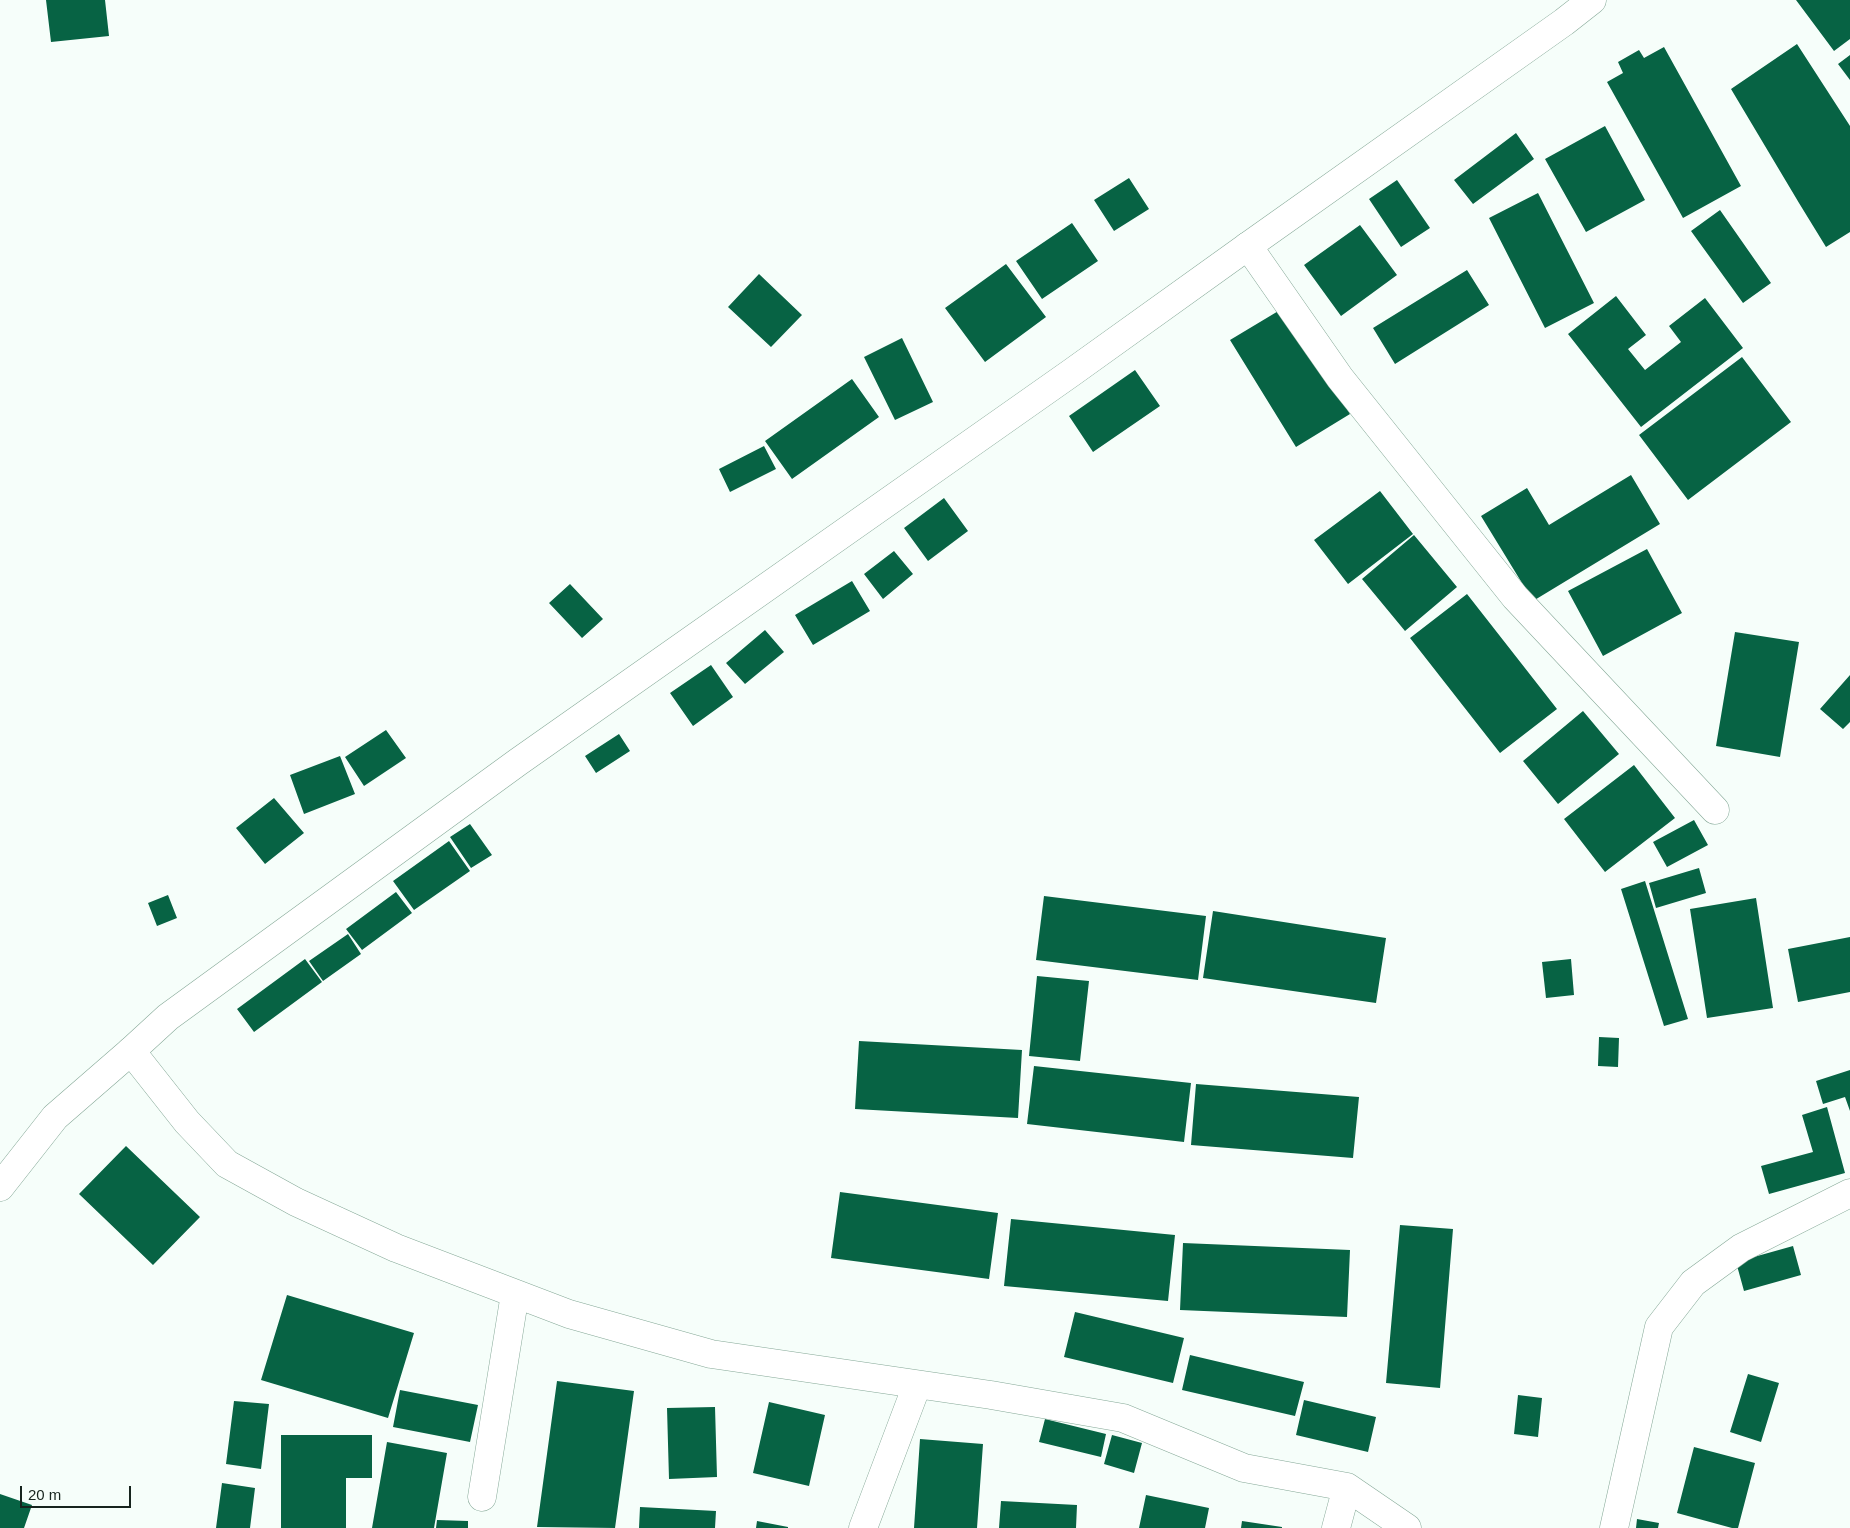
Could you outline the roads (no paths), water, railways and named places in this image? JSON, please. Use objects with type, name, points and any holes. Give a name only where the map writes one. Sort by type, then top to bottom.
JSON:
[{"type":"street","points":[[0,1187],[55,1117],[131,1052],[168,1017],[518,762],[1063,379],[1564,22],[1592,0]]},
{"type":"street","points":[[1248,246],[1340,378],[1515,597],[1715,810]]},
{"type":"street","points":[[131,1052],[187,1122],[227,1164],[296,1202],[396,1248],[515,1294],[569,1314],[711,1354],[917,1384],[1123,1418],[1244,1468],[1347,1487],[1407,1528]]},
{"type":"street","points":[[1614,1528],[1659,1327],[1693,1283],[1741,1248],[1850,1193]]},
{"type":"street","points":[[482,1497],[515,1294]]},
{"type":"street","points":[[863,1528],[917,1384]]},
{"type":"street","points":[[1336,1528],[1347,1487]]}]
